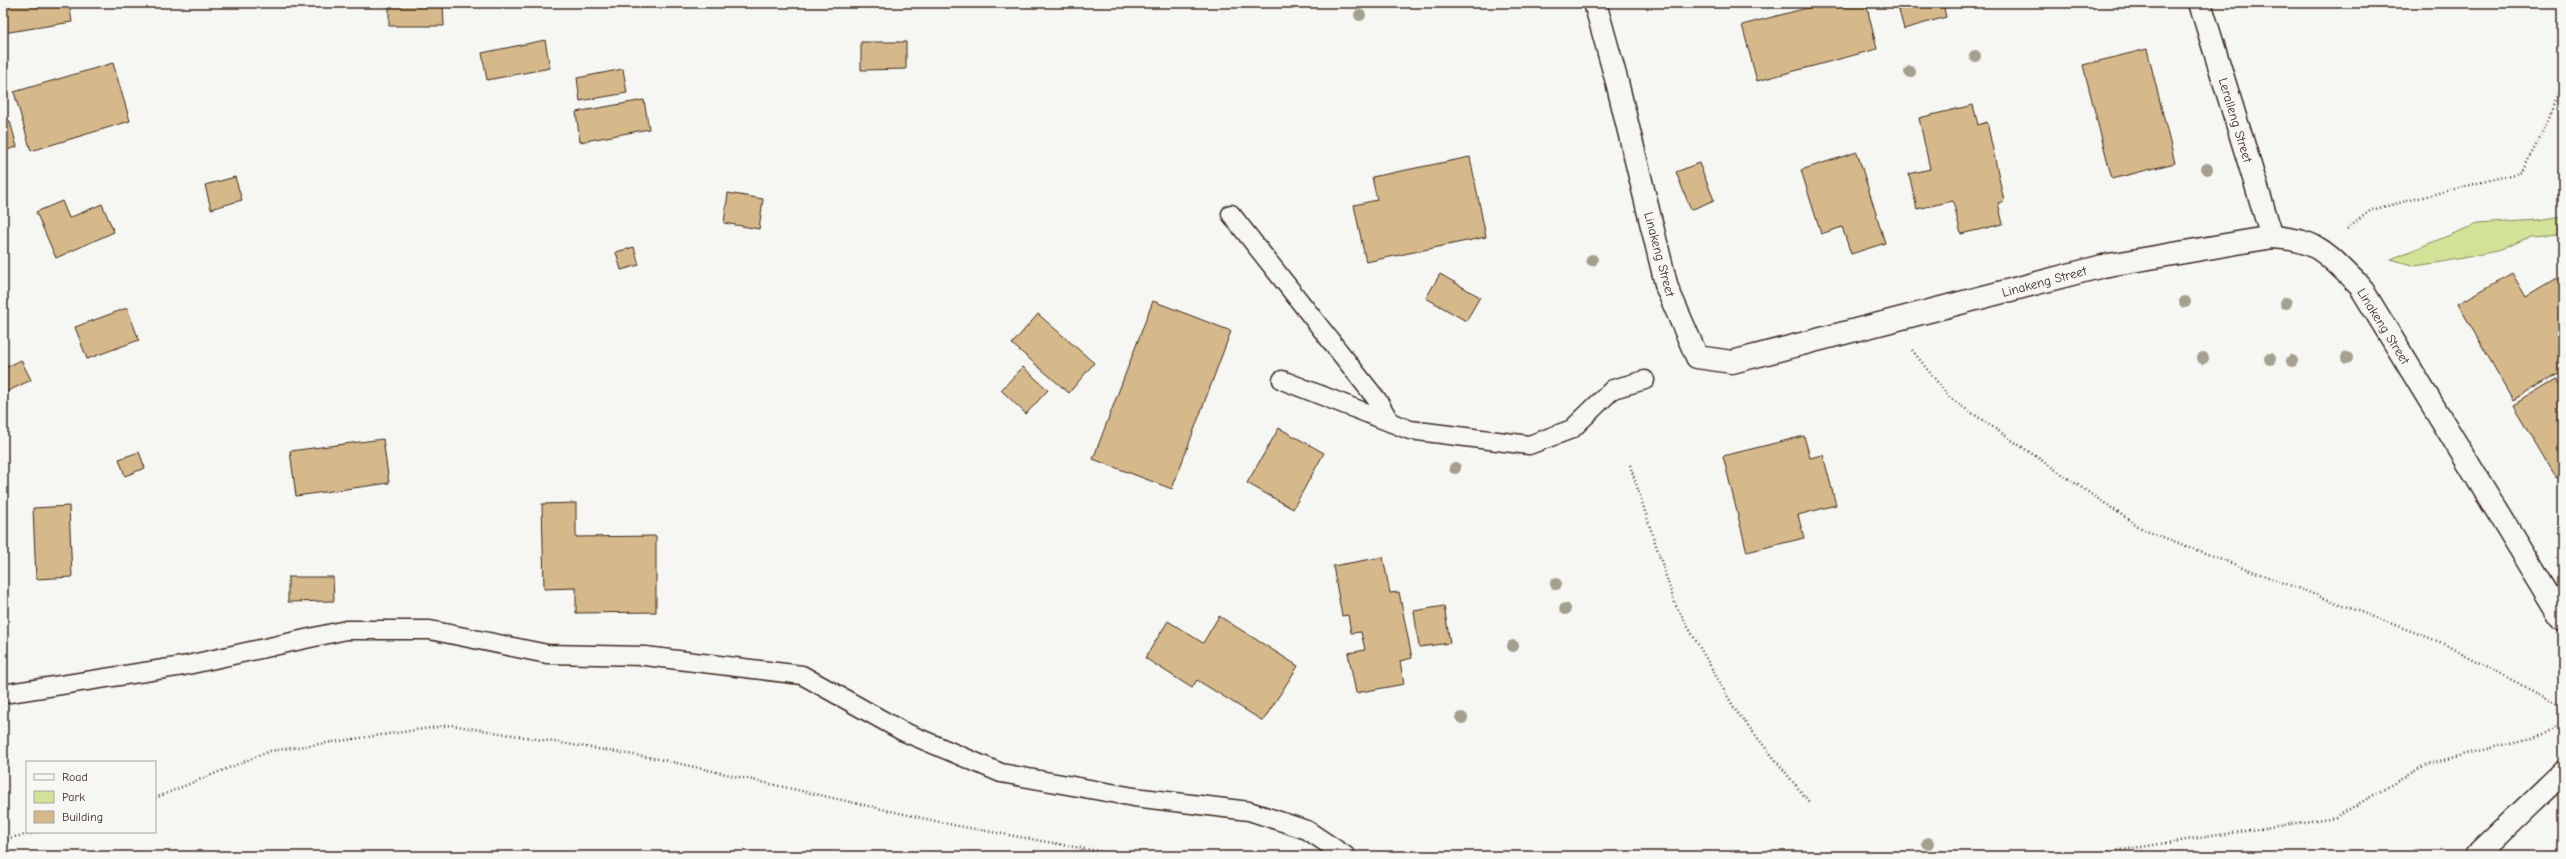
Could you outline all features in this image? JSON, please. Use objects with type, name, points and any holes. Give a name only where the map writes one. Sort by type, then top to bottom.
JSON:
[{"type":"street","name":"Linakeng Street","points":[[1595,3],[1617,82],[1667,288],[1697,357],[1732,362],[2103,266],[2272,237],[2293,238],[2311,243],[2322,250],[2360,286],[2563,619]]},
{"type":"street","name":"Leralleng Street","points":[[2200,3],[2272,237]]},
{"type":"street","points":[[2476,856],[2563,772]]},
{"type":"lane","points":[[1231,214],[1378,402],[1390,422]]},
{"type":"lane","points":[[1282,380],[1410,430],[1529,445],[1572,429],[1613,389],[1645,380]]},
{"type":"lane","points":[[3,694],[183,666],[346,630],[430,630],[547,654],[644,656],[802,674],[902,731],[1001,773],[1134,797],[1248,811],[1307,830],[1346,856]]},
{"type":"path","points":[[2322,250],[2371,210],[2522,172],[2550,118],[2563,79]]},
{"type":"path","points":[[1890,322],[1950,398],[2144,530],[2440,642],[2563,707]]},
{"type":"path","points":[[1630,465],[1675,604],[1736,711],[1810,803]]},
{"type":"path","points":[[2082,856],[2336,817],[2427,764],[2546,734],[2563,723]]},
{"type":"path","points":[[156,798],[270,751],[451,725],[659,759],[953,825],[1125,856]]},
{"type":"path","points":[[3,839],[36,833]]},
{"type":"green space","points":[[2563,216],[2563,234],[2531,236],[2501,250],[2415,266],[2391,259],[2477,224],[2538,220]]},
{"type":"building","points":[[3,3],[69,3],[72,22],[3,33]]},
{"type":"building","points":[[389,3],[443,3],[444,26],[389,26]]},
{"type":"building","points":[[1826,3],[1866,3],[1877,49],[1757,81],[1742,25]]},
{"type":"building","points":[[1897,3],[1963,3],[1944,8],[1946,17],[1904,29]]},
{"type":"building","points":[[545,40],[550,68],[487,80],[482,53]]},
{"type":"building","points":[[861,42],[906,42],[906,69],[861,70]]},
{"type":"building","points":[[2147,49],[2175,163],[2112,179],[2083,65]]},
{"type":"building","points":[[113,63],[130,121],[31,151],[14,92]]},
{"type":"building","points":[[623,69],[627,93],[580,101],[577,78]]},
{"type":"building","points":[[644,100],[649,129],[580,142],[576,112]]},
{"type":"building","points":[[1973,105],[1978,125],[1987,122],[2004,201],[1998,203],[2003,224],[1961,234],[1953,201],[1917,209],[1909,174],[1930,169],[1919,118]]},
{"type":"building","points":[[10,121],[17,147],[3,151],[3,123]]},
{"type":"building","points":[[1857,152],[1885,243],[1851,254],[1842,227],[1821,234],[1801,170]]},
{"type":"building","points":[[1470,157],[1486,237],[1366,262],[1354,205],[1377,200],[1372,177]]},
{"type":"building","points":[[1699,163],[1714,200],[1691,210],[1676,172]]},
{"type":"building","points":[[235,177],[242,200],[211,209],[205,185]]},
{"type":"building","points":[[728,193],[763,199],[759,229],[724,223]]},
{"type":"building","points":[[62,201],[69,218],[102,204],[114,232],[56,258],[36,212]]},
{"type":"building","points":[[634,247],[639,265],[621,270],[616,252]]},
{"type":"building","points":[[2512,273],[2526,297],[2563,275],[2563,371],[2513,400],[2458,304]]},
{"type":"building","points":[[1440,274],[1480,297],[1466,321],[1426,298]]},
{"type":"building","points":[[1153,301],[1231,331],[1172,489],[1093,459]]},
{"type":"building","points":[[127,308],[139,340],[87,359],[75,327]]},
{"type":"building","points":[[1038,314],[1094,363],[1069,393],[1012,344]]},
{"type":"building","points":[[21,360],[31,380],[6,392],[3,385],[3,369]]},
{"type":"building","points":[[1023,367],[1048,390],[1026,414],[1001,390]]},
{"type":"building","points":[[2556,379],[2563,392],[2563,474],[2556,478],[2513,405]]},
{"type":"building","points":[[1279,428],[1324,453],[1293,509],[1247,483]]},
{"type":"building","points":[[1804,436],[1810,458],[1823,455],[1836,505],[1798,515],[1804,538],[1747,552],[1723,456]]},
{"type":"building","points":[[383,439],[389,483],[296,496],[290,451]]},
{"type":"building","points":[[139,452],[145,468],[125,476],[119,459]]},
{"type":"building","points":[[576,503],[576,537],[656,536],[656,612],[576,613],[576,588],[544,589],[542,504]]},
{"type":"building","points":[[69,506],[72,577],[36,579],[33,508]]},
{"type":"building","points":[[1383,557],[1390,593],[1399,592],[1412,658],[1400,661],[1404,684],[1356,693],[1348,653],[1365,650],[1361,632],[1351,633],[1348,615],[1342,616],[1333,566]]},
{"type":"building","points":[[288,577],[333,577],[334,601],[288,602]]},
{"type":"building","points":[[1444,606],[1450,643],[1419,647],[1414,611]]},
{"type":"building","points":[[1219,616],[1298,666],[1263,721],[1197,680],[1192,688],[1145,658],[1168,621],[1203,643]]}]
